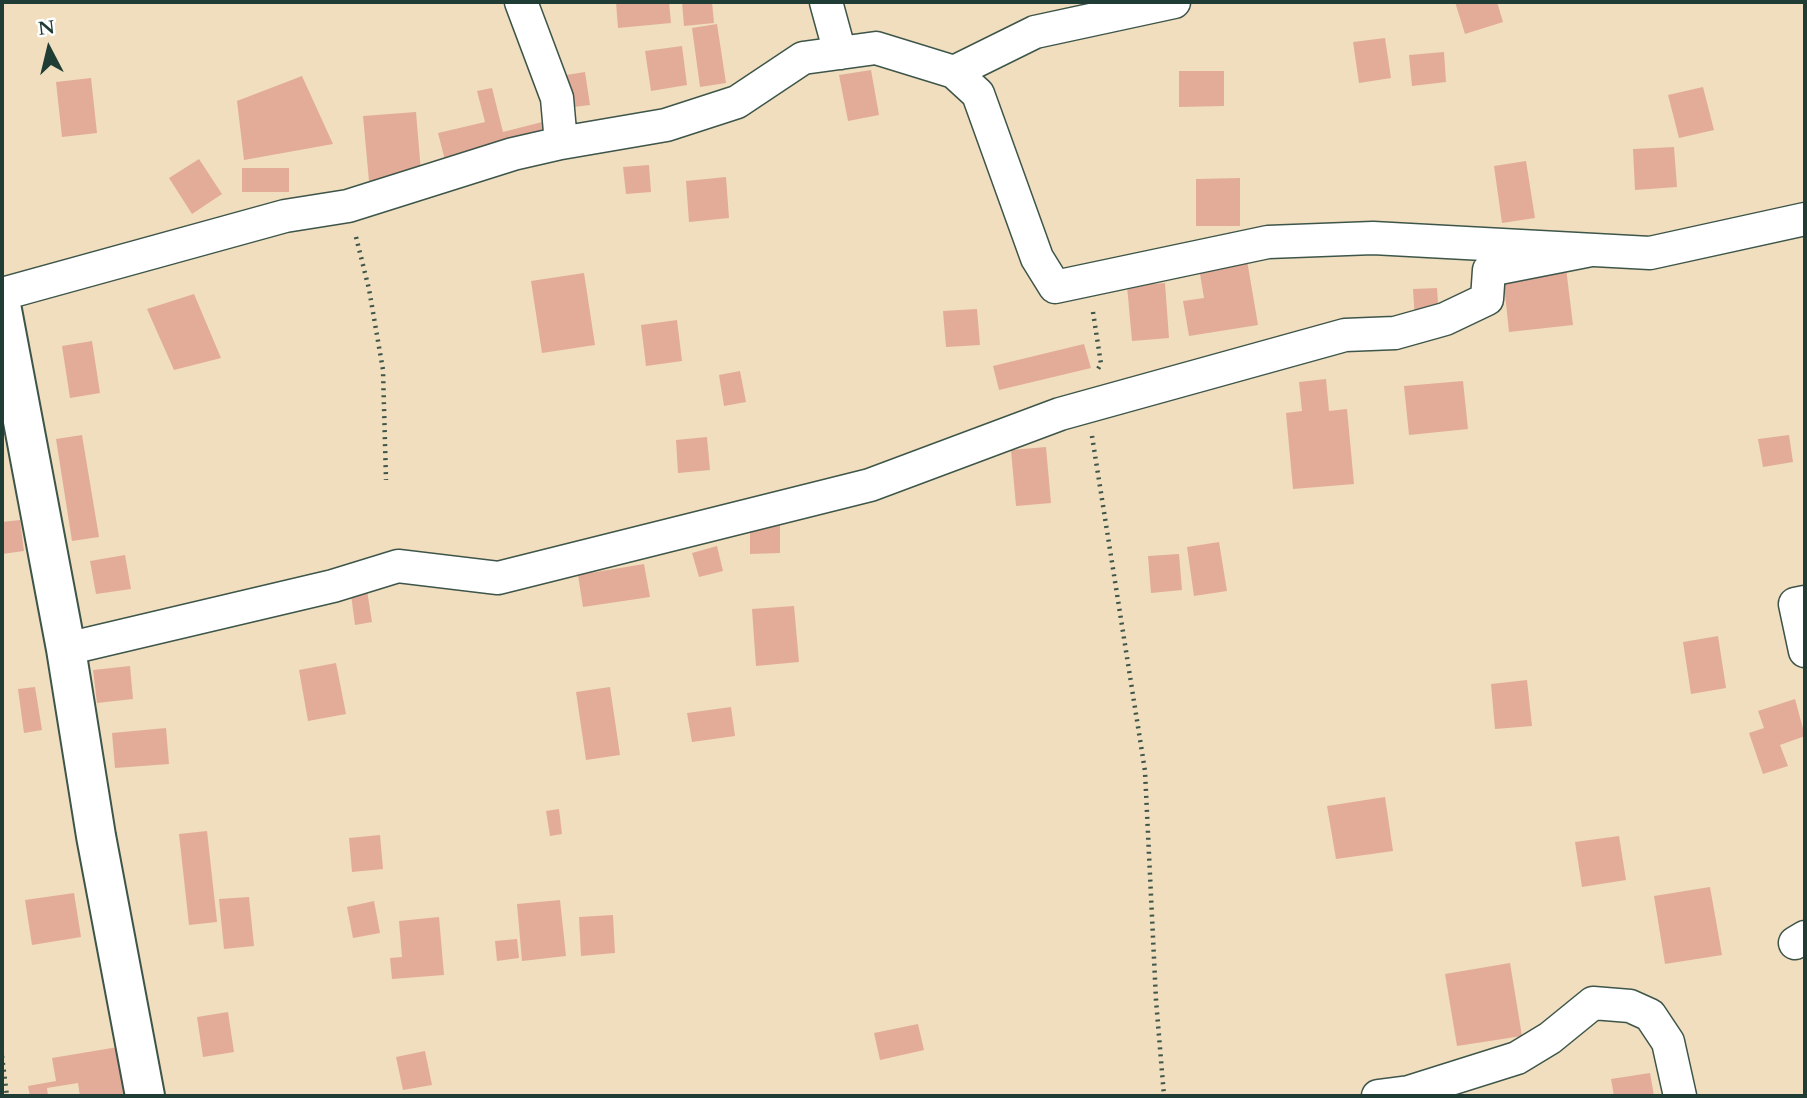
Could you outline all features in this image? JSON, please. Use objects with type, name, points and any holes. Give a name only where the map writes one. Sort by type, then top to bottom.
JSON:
[{"type":"street","points":[[521,2],[557,98],[561,143]]},
{"type":"street","points":[[826,2],[840,53]]},
{"type":"street","points":[[954,72],[1035,32],[1174,2]]},
{"type":"street","points":[[2,294],[285,216],[348,206],[513,154],[666,125],[737,102],[803,58],[876,48],[954,72],[978,94],[1043,268],[1055,287],[1268,242],[1373,238],[1650,253],[1805,219]]},
{"type":"street","points":[[66,649],[333,586],[398,565],[498,579],[870,485],[1088,406],[1345,335],[1395,333],[1446,319],[1487,299],[1489,270],[1591,250]]},
{"type":"street","points":[[2,310],[66,649],[96,836],[145,1096]]},
{"type":"street","points":[[1805,602],[1795,604],[1805,651]]},
{"type":"street","points":[[1378,1096],[1409,1092],[1517,1058],[1550,1038],[1593,1003],[1630,1006],[1650,1015],[1668,1042],[1680,1096]]},
{"type":"path","points":[[348,206],[369,289],[383,370],[386,480]]},
{"type":"path","points":[[1089,280],[1101,364],[1086,389],[1145,771],[1155,988],[1164,1096]]},
{"type":"path","points":[[2,1056],[7,1096]]},
{"type":"building","points":[[616,2],[669,2],[671,23],[618,28]]},
{"type":"building","points":[[682,2],[712,2],[714,23],[684,26]]},
{"type":"building","points":[[1455,2],[1497,2],[1503,22],[1465,34]]},
{"type":"building","points":[[717,24],[726,83],[700,87],[692,28]]},
{"type":"building","points":[[1385,38],[1391,78],[1359,83],[1353,42]]},
{"type":"building","points":[[682,46],[687,85],[651,91],[645,51]]},
{"type":"building","points":[[1444,52],[1446,82],[1412,86],[1409,55]]},
{"type":"building","points":[[871,70],[879,115],[848,121],[839,75]]},
{"type":"building","points":[[1179,71],[1224,71],[1224,106],[1179,107]]},
{"type":"building","points":[[585,72],[590,105],[565,108],[560,76]]},
{"type":"building","points":[[302,76],[333,144],[244,160],[237,101]]},
{"type":"building","points":[[91,78],[97,133],[62,137],[56,82]]},
{"type":"building","points":[[1703,87],[1714,130],[1679,138],[1668,95]]},
{"type":"building","points":[[492,88],[503,132],[550,120],[556,142],[447,168],[438,133],[485,122],[477,91]]},
{"type":"building","points":[[416,112],[421,172],[370,192],[363,116]]},
{"type":"building","points":[[1674,147],[1677,187],[1635,190],[1633,149]]},
{"type":"building","points":[[199,159],[222,194],[192,214],[169,178]]},
{"type":"building","points":[[1526,161],[1535,218],[1502,223],[1494,166]]},
{"type":"building","points":[[649,165],[651,192],[626,194],[623,167]]},
{"type":"building","points":[[242,168],[289,168],[289,192],[242,192]]},
{"type":"building","points":[[726,177],[729,218],[689,222],[686,181]]},
{"type":"building","points":[[1240,178],[1240,226],[1196,226],[1196,179]]},
{"type":"building","points":[[1247,260],[1258,325],[1189,336],[1183,301],[1204,298],[1199,268]]},
{"type":"building","points":[[1566,268],[1573,325],[1509,332],[1503,275]]},
{"type":"building","points":[[584,273],[595,345],[542,353],[531,281]]},
{"type":"building","points":[[1165,283],[1169,338],[1132,341],[1127,286]]},
{"type":"building","points":[[1437,288],[1439,319],[1415,320],[1413,289]]},
{"type":"building","points":[[194,294],[221,358],[174,370],[147,309]]},
{"type":"building","points":[[977,309],[980,345],[946,347],[943,311]]},
{"type":"building","points":[[677,320],[682,361],[646,366],[641,325]]},
{"type":"building","points":[[92,341],[100,393],[70,398],[62,346]]},
{"type":"building","points":[[1084,344],[1091,368],[999,390],[993,366]]},
{"type":"building","points":[[740,371],[746,402],[724,406],[719,375]]},
{"type":"building","points":[[1326,379],[1329,411],[1347,409],[1354,484],[1293,489],[1286,413],[1302,411],[1299,382]]},
{"type":"building","points":[[1463,381],[1468,429],[1409,435],[1404,386]]},
{"type":"building","points":[[82,435],[99,537],[72,541],[56,439]]},
{"type":"building","points":[[1789,435],[1793,462],[1763,467],[1758,439]]},
{"type":"building","points":[[707,437],[710,470],[678,473],[676,440]]},
{"type":"building","points":[[1046,447],[1051,503],[1016,506],[1011,450]]},
{"type":"building","points":[[20,520],[24,551],[2,554],[2,522]]},
{"type":"building","points":[[750,521],[780,521],[780,553],[750,554]]},
{"type":"building","points":[[1219,542],[1227,591],[1194,596],[1187,547]]},
{"type":"building","points":[[717,546],[723,571],[699,577],[692,553]]},
{"type":"building","points":[[1179,554],[1182,590],[1151,593],[1148,556]]},
{"type":"building","points":[[125,555],[131,589],[96,594],[90,561]]},
{"type":"building","points":[[644,564],[650,597],[583,607],[578,575]]},
{"type":"building","points":[[366,584],[372,622],[355,625],[350,587]]},
{"type":"building","points":[[794,606],[799,662],[756,666],[752,609]]},
{"type":"building","points":[[1718,636],[1726,688],[1691,694],[1683,642]]},
{"type":"building","points":[[336,663],[346,714],[308,721],[299,670]]},
{"type":"building","points":[[130,666],[133,699],[97,703],[93,670]]},
{"type":"building","points":[[1527,680],[1532,726],[1495,729],[1491,684]]},
{"type":"building","points":[[35,687],[42,730],[24,733],[18,689]]},
{"type":"building","points":[[610,687],[620,755],[586,760],[576,692]]},
{"type":"building","points":[[1795,699],[1805,736],[1780,745],[1788,766],[1763,774],[1749,733],[1764,728],[1758,711]]},
{"type":"building","points":[[731,707],[735,736],[692,742],[687,713]]},
{"type":"building","points":[[166,728],[169,764],[115,768],[112,733]]},
{"type":"building","points":[[1385,797],[1393,851],[1336,859],[1327,806]]},
{"type":"building","points":[[559,809],[562,834],[550,836],[546,811]]},
{"type":"building","points":[[207,831],[217,922],[189,925],[179,834]]},
{"type":"building","points":[[380,835],[383,869],[352,872],[349,838]]},
{"type":"building","points":[[1619,836],[1626,880],[1582,887],[1575,842]]},
{"type":"building","points":[[1710,887],[1722,955],[1665,964],[1654,896]]},
{"type":"building","points":[[74,893],[81,937],[32,945],[25,900]]},
{"type":"building","points":[[249,897],[254,946],[224,949],[219,899]]},
{"type":"building","points":[[560,900],[566,956],[522,961],[517,904]]},
{"type":"building","points":[[374,901],[380,933],[353,938],[347,907]]},
{"type":"building","points":[[613,915],[615,953],[581,956],[579,917]]},
{"type":"building","points":[[439,917],[444,975],[392,979],[390,958],[402,957],[399,921]]},
{"type":"building","points":[[517,939],[519,958],[497,961],[495,941]]},
{"type":"building","points":[[1510,963],[1522,1036],[1457,1046],[1445,974]]},
{"type":"building","points":[[228,1012],[234,1052],[203,1057],[197,1017]]},
{"type":"building","points":[[918,1024],[924,1050],[880,1060],[874,1033]]},
{"type":"building","points":[[118,1047],[127,1096],[80,1096],[78,1083],[47,1088],[48,1096],[30,1096],[28,1086],[56,1081],[52,1058]]},
{"type":"building","points":[[425,1051],[432,1085],[403,1090],[396,1057]]},
{"type":"building","points":[[1650,1073],[1654,1096],[1614,1096],[1611,1079]]}]
